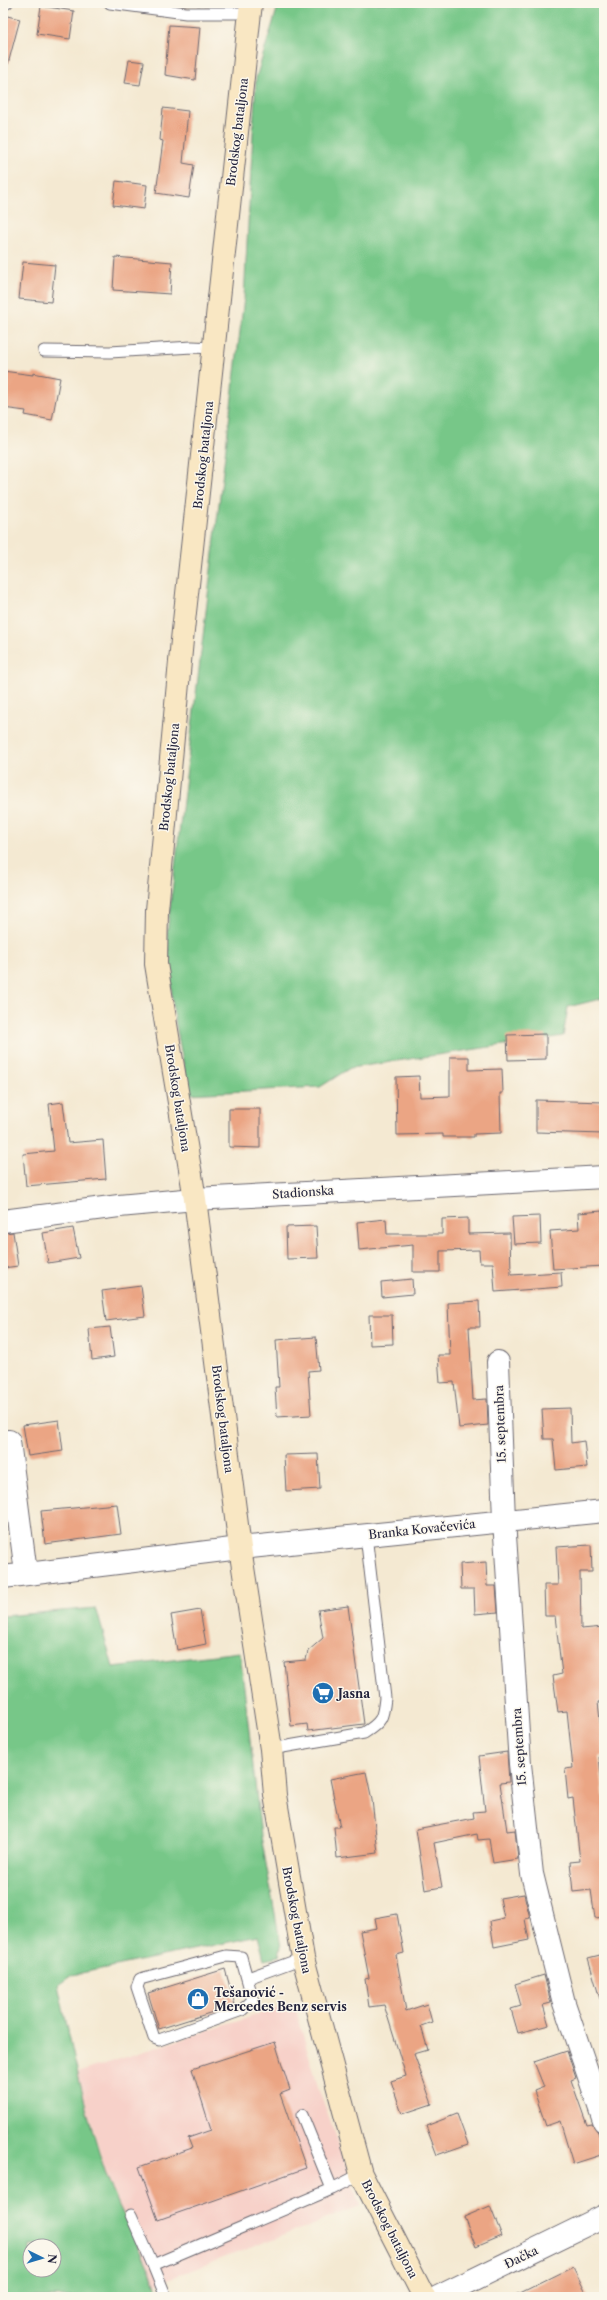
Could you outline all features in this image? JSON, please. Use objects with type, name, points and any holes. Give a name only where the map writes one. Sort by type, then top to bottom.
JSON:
[{"type":"street","name":"Brodskog bataljona","points":[[251,8],[182,640],[157,910],[156,964],[194,1199],[240,1548],[271,1748],[275,1795],[303,1958],[361,2174],[424,2297]]},
{"type":"street","name":"Stadionska","points":[[3,1221],[119,1206],[194,1199],[604,1177]]},
{"type":"street","name":"15. septembra","points":[[498,1362],[504,1520],[520,1764],[532,1874],[564,2003],[604,2122]]},
{"type":"street","points":[[9,1441],[26,1573]]},
{"type":"street","name":"Branka Kovačevića","points":[[240,1548],[604,1511]]},
{"type":"street","points":[[3,1577],[240,1548]]},
{"type":"street","name":"Đačka","points":[[438,2297],[604,2216]]},
{"type":"lane","points":[[3,4],[7,3]]},
{"type":"lane","points":[[110,3],[186,13],[251,8]]},
{"type":"lane","points":[[44,351],[110,352],[192,347],[214,348]]},
{"type":"lane","points":[[271,1748],[364,1733],[375,1726],[383,1717],[385,1698],[366,1535]]},
{"type":"lane","points":[[226,1956],[241,1957],[248,1978],[253,2000],[242,2010],[159,2040],[154,2038],[137,1987],[140,1979],[226,1956]]},
{"type":"lane","points":[[248,1978],[303,1958]]},
{"type":"lane","points":[[302,2114],[332,2189]]},
{"type":"lane","points":[[153,2265],[332,2189],[361,2174]]},
{"type":"lane","points":[[131,2215],[166,2297]]},
{"type":"shaded area","points":[[294,2003],[318,2087],[360,2206],[155,2284],[121,2212],[106,2173],[77,2073]]},
{"type":"green space","points":[[279,3],[604,3],[604,998],[568,1007],[563,1036],[350,1068],[320,1087],[189,1094],[173,1009],[167,933],[244,298],[256,78]]},
{"type":"green space","points":[[96,1608],[113,1667],[240,1652],[261,1836],[281,1947],[279,1956],[264,1959],[258,1936],[72,1975],[58,1985],[85,2104],[98,2151],[112,2190],[148,2266],[160,2297],[3,2297],[3,1616]]},
{"type":"building","points":[[41,6],[74,11],[70,39],[37,34]]},
{"type":"building","points":[[3,15],[20,19],[8,64],[3,63]]},
{"type":"building","points":[[169,25],[200,27],[195,80],[165,75]]},
{"type":"building","points":[[129,60],[144,62],[140,85],[125,83]]},
{"type":"building","points":[[163,108],[188,111],[183,163],[194,165],[189,198],[156,193],[163,141],[160,140]]},
{"type":"building","points":[[116,181],[147,185],[144,209],[113,205]]},
{"type":"building","points":[[115,257],[172,262],[170,294],[113,290]]},
{"type":"building","points":[[23,262],[55,265],[51,302],[19,299]]},
{"type":"building","points":[[3,371],[33,375],[33,373],[60,378],[52,420],[25,415],[26,411],[3,408]]},
{"type":"building","points":[[546,1034],[546,1059],[508,1060],[507,1035]]},
{"type":"building","points":[[450,1057],[469,1057],[469,1070],[502,1069],[503,1093],[500,1093],[501,1133],[474,1134],[474,1137],[443,1137],[443,1134],[397,1135],[396,1077],[419,1076],[420,1097],[450,1096]]},
{"type":"building","points":[[536,1100],[604,1102],[604,1134],[536,1132]]},
{"type":"building","points":[[63,1102],[68,1143],[103,1140],[106,1179],[26,1186],[23,1154],[54,1151],[49,1104]]},
{"type":"building","points":[[229,1109],[260,1109],[260,1148],[229,1147]]},
{"type":"building","points":[[602,1211],[604,1266],[553,1269],[550,1231],[579,1229],[578,1213]]},
{"type":"building","points":[[540,1216],[541,1243],[514,1244],[512,1217]]},
{"type":"building","points":[[468,1218],[468,1234],[510,1233],[511,1275],[561,1272],[562,1287],[495,1292],[493,1263],[480,1263],[479,1250],[440,1251],[440,1272],[413,1272],[413,1245],[359,1250],[357,1222],[386,1219],[387,1234],[442,1234],[442,1219]]},
{"type":"building","points":[[316,1226],[318,1258],[287,1259],[286,1227]]},
{"type":"building","points":[[73,1228],[79,1258],[48,1263],[43,1233]]},
{"type":"building","points":[[13,1232],[18,1266],[3,1268],[3,1233]]},
{"type":"building","points":[[412,1279],[413,1294],[382,1297],[381,1282]]},
{"type":"building","points":[[141,1286],[145,1316],[106,1321],[102,1291]]},
{"type":"building","points":[[479,1301],[480,1327],[469,1327],[473,1400],[487,1399],[488,1425],[459,1428],[454,1382],[440,1383],[438,1355],[450,1355],[448,1303]]},
{"type":"building","points":[[369,1315],[392,1315],[393,1344],[370,1345]]},
{"type":"building","points":[[110,1327],[114,1357],[92,1360],[89,1329]]},
{"type":"building","points":[[316,1337],[319,1370],[308,1371],[311,1415],[277,1417],[275,1387],[279,1387],[276,1340]]},
{"type":"building","points":[[570,1408],[571,1443],[584,1441],[587,1467],[556,1470],[553,1439],[544,1439],[542,1409]]},
{"type":"building","points":[[59,1420],[63,1451],[28,1456],[23,1425]]},
{"type":"building","points":[[318,1454],[320,1489],[286,1491],[284,1455]]},
{"type":"building","points":[[117,1504],[121,1534],[45,1544],[41,1511]]},
{"type":"building","points":[[591,1545],[592,1572],[580,1572],[581,1629],[604,1627],[604,1701],[598,1702],[604,1756],[599,1756],[604,1801],[604,1917],[595,1918],[591,1890],[573,1892],[570,1862],[580,1861],[573,1798],[568,1799],[565,1769],[573,1768],[567,1711],[558,1712],[553,1676],[562,1674],[555,1616],[545,1616],[544,1585],[558,1585],[556,1547]]},
{"type":"building","points":[[486,1562],[487,1586],[496,1586],[498,1612],[475,1614],[474,1589],[461,1589],[460,1564]]},
{"type":"building","name":"Jasna","points":[[348,1606],[364,1724],[308,1731],[307,1724],[291,1726],[284,1662],[306,1660],[308,1651],[323,1638],[318,1610]]},
{"type":"building","points":[[200,1610],[206,1644],[177,1650],[171,1615]]},
{"type":"building","points":[[507,1752],[509,1782],[500,1783],[507,1831],[515,1830],[518,1859],[493,1863],[489,1839],[478,1840],[477,1834],[434,1843],[442,1887],[425,1890],[416,1829],[474,1818],[473,1812],[485,1811],[479,1756]]},
{"type":"building","points":[[366,1772],[372,1800],[378,1853],[337,1858],[334,1827],[340,1827],[330,1779]]},
{"type":"building","points":[[524,1894],[530,1918],[525,1919],[529,1940],[494,1947],[490,1921],[504,1918],[500,1898]]},
{"type":"building","points":[[397,1914],[404,1953],[396,1955],[406,2011],[427,2004],[432,2022],[421,2026],[428,2050],[414,2054],[432,2104],[402,2114],[391,2081],[406,2076],[384,2005],[369,2007],[365,1979],[369,1978],[360,1931],[377,1928],[375,1918]]},
{"type":"building","points":[[604,1954],[604,1998],[600,1999],[588,1958]]},
{"type":"building","points":[[225,1969],[235,2005],[159,2029],[148,1993]]},
{"type":"building","points":[[544,1975],[551,2003],[543,2005],[549,2025],[518,2033],[511,2009],[521,2006],[515,1984]]},
{"type":"building","points":[[275,2042],[290,2090],[280,2094],[306,2168],[158,2220],[139,2167],[192,2148],[188,2138],[211,2130],[192,2069]]},
{"type":"building","points":[[567,2051],[576,2078],[571,2080],[587,2125],[592,2124],[598,2132],[604,2150],[604,2154],[573,2164],[560,2121],[546,2126],[534,2091],[544,2087],[534,2062]]},
{"type":"building","points":[[457,2114],[468,2144],[437,2155],[426,2126]]},
{"type":"building","points":[[490,2206],[502,2236],[476,2247],[464,2217]]},
{"type":"building","points":[[573,2267],[588,2297],[512,2297]]},
{"type":"place","name":"Jasna","points":[[323,1693]]},
{"type":"place","name":"Tešanović - Mercedes Benz servis","points":[[198,1999]]}]
